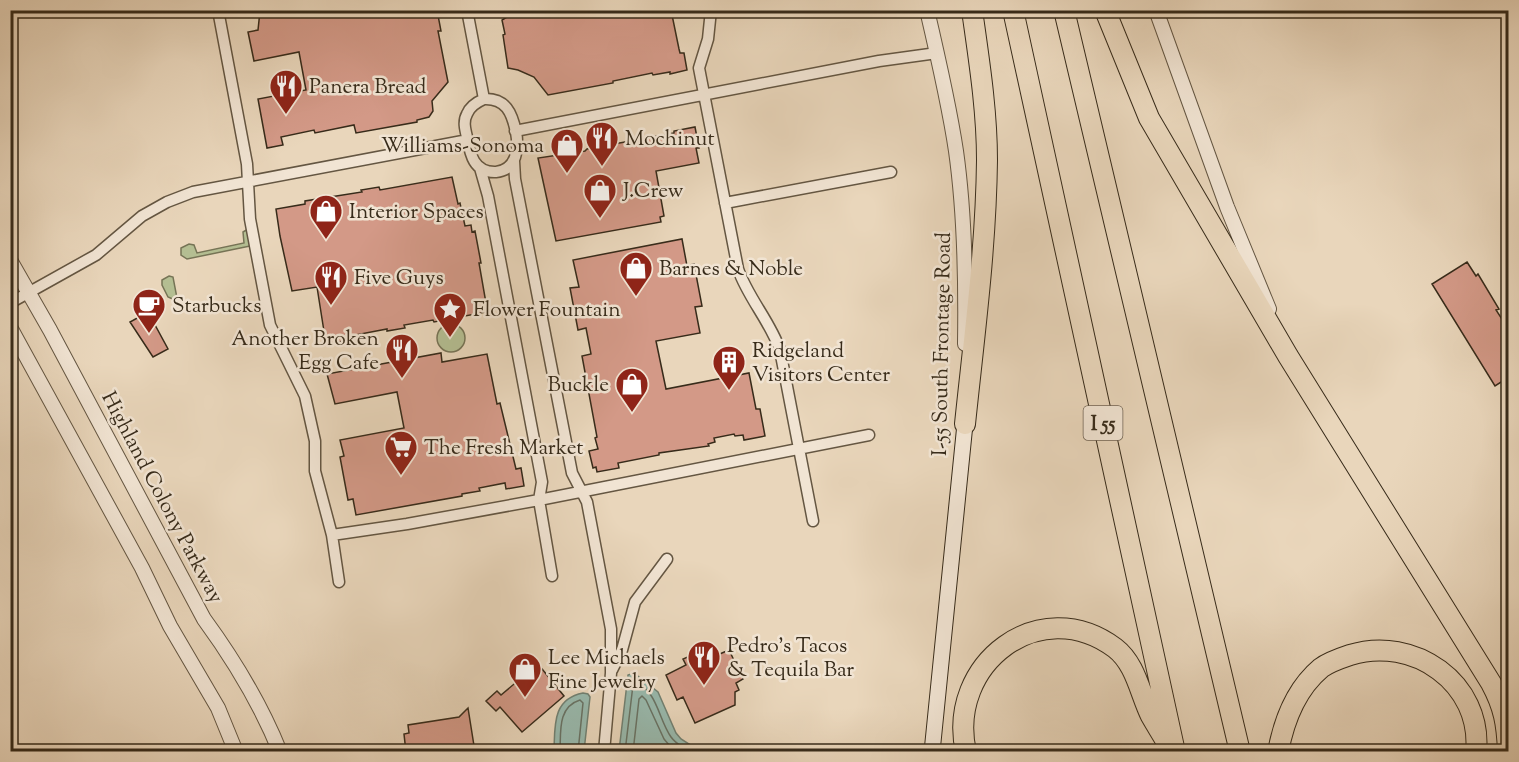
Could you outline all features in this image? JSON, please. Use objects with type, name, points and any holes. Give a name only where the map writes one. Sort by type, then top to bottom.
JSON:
[{"type":"highway","points":[[964,424],[982,266],[987,159],[981,74],[972,10]]},
{"type":"highway","name":"I 55","points":[[1013,10],[1173,752]]},
{"type":"highway","points":[[1064,10],[1240,752]]},
{"type":"highway","points":[[1105,10],[1149,118],[1288,356],[1503,705],[1508,752]]},
{"type":"highway","points":[[966,752],[962,723],[965,704],[978,673],[988,659],[1016,639],[1049,629],[1065,629],[1095,635],[1118,650],[1135,675],[1151,716],[1173,752]]},
{"type":"highway","points":[[1278,752],[1281,732],[1295,699],[1306,683],[1323,667],[1342,658],[1360,652],[1380,650],[1413,655],[1433,664],[1449,678],[1460,691],[1476,727],[1476,752]]},
{"type":"main road","name":"I-55 South Frontage Road","points":[[932,752],[964,424]]},
{"type":"main road","points":[[925,752],[933,728]]},
{"type":"street","points":[[218,10],[243,139],[250,219],[270,325],[305,396],[309,409],[315,441],[315,471],[332,535],[339,582]]},
{"type":"street","points":[[467,10],[484,99]]},
{"type":"street","points":[[711,10],[708,39],[699,68],[725,203],[741,279],[771,328],[780,350],[797,448],[813,521]]},
{"type":"street","name":"I-55 South Frontage Road","points":[[927,10],[956,150],[962,200],[966,272],[964,424]]},
{"type":"street","points":[[1156,10],[1227,207],[1288,356]]},
{"type":"street","points":[[515,130],[879,61],[937,53]]},
{"type":"street","points":[[552,576],[539,500],[542,482],[490,207],[480,168],[471,157],[465,122],[466,114],[471,107],[484,99],[492,99],[505,105],[512,116],[518,146],[514,161],[515,179],[572,473],[587,502],[610,629],[611,673],[604,752]]},
{"type":"street","points":[[10,303],[96,255],[142,216],[167,202],[193,192],[468,140]]},
{"type":"street","points":[[480,168],[498,171],[508,167],[514,161]]},
{"type":"street","points":[[725,203],[891,172]]},
{"type":"street","name":"Highland Colony Parkway","points":[[10,260],[204,619],[227,651],[273,734],[280,752]]},
{"type":"street","points":[[10,327],[142,568],[170,626],[218,708],[236,752]]},
{"type":"street","points":[[332,535],[539,500],[869,435]]},
{"type":"street","points":[[611,673],[622,650],[635,602],[667,559]]},
{"type":"green space","points":[[248,229],[251,246],[187,259],[181,255],[181,248],[189,244],[194,245],[197,253],[244,243],[243,232]]},
{"type":"green space","points":[[169,276],[173,277],[177,298],[175,300],[168,297],[162,285],[162,280]]},
{"type":"green space","name":"Flower Fountain","points":[[451,324],[461,328],[465,338],[461,348],[451,352],[441,348],[437,338],[441,328]]},
{"type":"water","points":[[634,673],[658,692],[676,733],[681,739],[695,748],[714,751],[619,751],[628,675]]},
{"type":"water","points":[[583,693],[590,697],[584,751],[554,751],[555,723],[560,707],[573,696]]},
{"type":"building","points":[[319,10],[359,10],[372,15],[378,10],[437,10],[441,31],[438,31],[448,82],[432,101],[433,111],[429,117],[417,120],[417,122],[356,133],[354,125],[315,133],[314,130],[281,137],[283,145],[267,148],[258,99],[306,90],[299,52],[254,61],[248,32],[258,30],[260,11],[296,12],[297,15]]},
{"type":"building","points":[[506,10],[671,10],[680,53],[684,53],[687,70],[670,74],[670,72],[653,75],[652,73],[548,95],[534,77],[508,68],[502,20],[507,17]]},
{"type":"building","points":[[695,127],[699,163],[656,171],[664,216],[660,217],[661,222],[556,241],[538,158],[585,151]]},
{"type":"building","points":[[452,177],[465,226],[471,225],[472,232],[475,231],[486,312],[404,325],[405,328],[355,335],[344,341],[326,344],[317,287],[292,291],[276,209],[305,204],[305,201],[362,192],[361,190],[379,187],[380,190]]},
{"type":"building","points":[[682,239],[687,266],[694,264],[702,306],[695,307],[700,333],[656,341],[666,389],[749,373],[756,409],[760,409],[765,436],[744,440],[743,435],[735,436],[734,434],[714,438],[715,442],[708,444],[709,446],[659,453],[659,455],[618,463],[619,468],[597,472],[596,467],[593,468],[589,451],[598,449],[582,356],[591,354],[586,328],[578,330],[570,288],[579,287],[573,260]]},
{"type":"building","points":[[1467,262],[1476,276],[1478,274],[1509,330],[1509,377],[1495,386],[1432,284]]},
{"type":"building","name":"Starbucks","points":[[148,312],[168,349],[153,357],[130,322]]},
{"type":"building","points":[[441,353],[442,362],[487,354],[497,404],[500,403],[516,469],[521,468],[524,486],[506,489],[505,483],[479,488],[480,491],[462,494],[462,496],[356,515],[353,499],[348,500],[340,457],[344,456],[340,440],[404,428],[397,392],[335,404],[327,374]]},
{"type":"building","name":"Pedro's Tacos & Tequila Bar","points":[[729,650],[743,679],[736,683],[739,690],[735,692],[735,705],[695,723],[683,697],[677,700],[666,675],[686,665],[683,659],[699,652],[701,656],[712,651],[715,656]]},
{"type":"building","name":"Lee Michaels Fine Jewelry","points":[[538,664],[564,696],[522,732],[500,707],[496,711],[486,701],[497,691],[501,695]]},
{"type":"building","points":[[468,708],[475,752],[406,752],[404,734],[409,733],[408,725],[459,717]]},
{"type":"place","name":"Panera Bread","points":[[286,115]]},
{"type":"place","name":"Mochinut","points":[[602,167]]},
{"type":"place","name":"Williams-Sonoma","points":[[567,174]]},
{"type":"place","name":"J.Crew","points":[[600,219]]},
{"type":"place","name":"Interior Spaces","points":[[326,240]]},
{"type":"place","name":"Barnes & Noble","points":[[636,297]]},
{"type":"place","name":"Five Guys","points":[[331,306]]},
{"type":"place","name":"Starbucks","points":[[149,334]]},
{"type":"place","name":"Flower Fountain","points":[[450,338]]},
{"type":"place","name":"Another Broken Egg Cafe","points":[[402,379]]},
{"type":"place","name":"Ridgeland Visitors Center","points":[[729,391]]},
{"type":"place","name":"Buckle","points":[[632,413]]},
{"type":"place","name":"The Fresh Market","points":[[401,476]]},
{"type":"place","name":"Pedro's Tacos & Tequila Bar","points":[[704,686]]},
{"type":"place","name":"Lee Michaels Fine Jewelry","points":[[525,698]]}]
